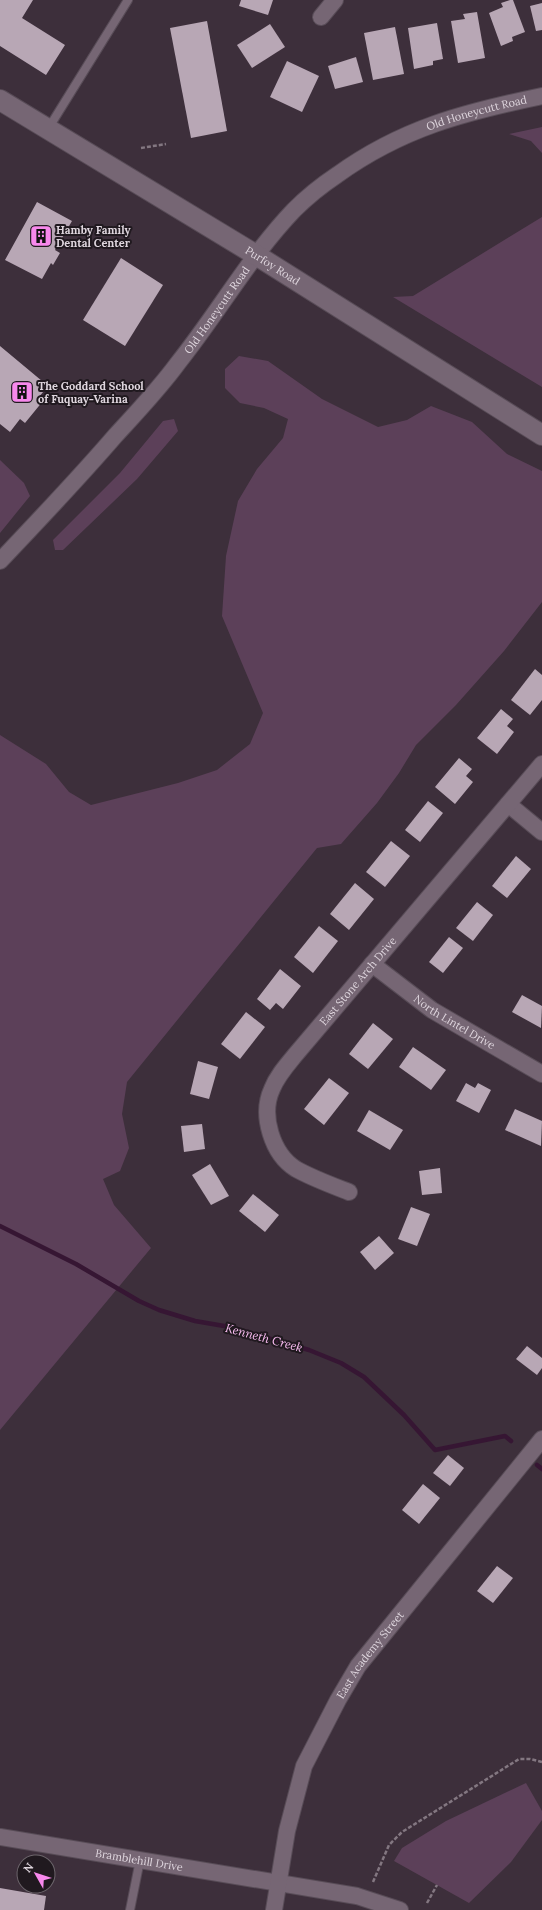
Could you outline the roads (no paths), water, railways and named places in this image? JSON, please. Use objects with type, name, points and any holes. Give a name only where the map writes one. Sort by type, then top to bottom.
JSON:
[{"type":"street","points":[[321,17],[335,0]]},
{"type":"street","name":"Old Honeycutt Road","points":[[0,561],[52,507],[174,368],[256,255],[295,209],[325,183],[359,159],[400,137],[425,126],[495,106],[542,96]]},
{"type":"street","name":"Purfoy Road","points":[[0,100],[256,255],[542,435]]},
{"type":"street","name":"East Stone Arch Drive","points":[[349,1192],[295,1168],[286,1161],[279,1151],[268,1125],[268,1107],[271,1091],[280,1074],[542,764]]},
{"type":"street","points":[[508,804],[542,832]]},
{"type":"street","name":"North Lintel Drive","points":[[372,964],[432,1010],[542,1074]]},
{"type":"street","name":"East Academy Street","points":[[274,1910],[287,1831],[304,1766],[338,1700],[358,1666],[542,1439]]},
{"type":"street","name":"Bramblehill Drive","points":[[0,1837],[357,1896],[400,1910]]},
{"type":"lane","points":[[48,129],[128,0]]},
{"type":"lane","points":[[130,1910],[140,1860]]},
{"type":"waterway","name":"Kenneth Creek","points":[[0,1226],[76,1264],[139,1301],[159,1310],[195,1321],[230,1327],[309,1350],[341,1363],[364,1377],[404,1415],[435,1450],[505,1436],[511,1441]]},
{"type":"waterway","name":"Kenneth Creek","points":[[537,1465],[542,1469]]},
{"type":"place","name":"Hamby Family Dental Center","points":[[41,236]]},
{"type":"place","name":"The Goddard School of Fuquay-Varina","points":[[22,392]]}]
